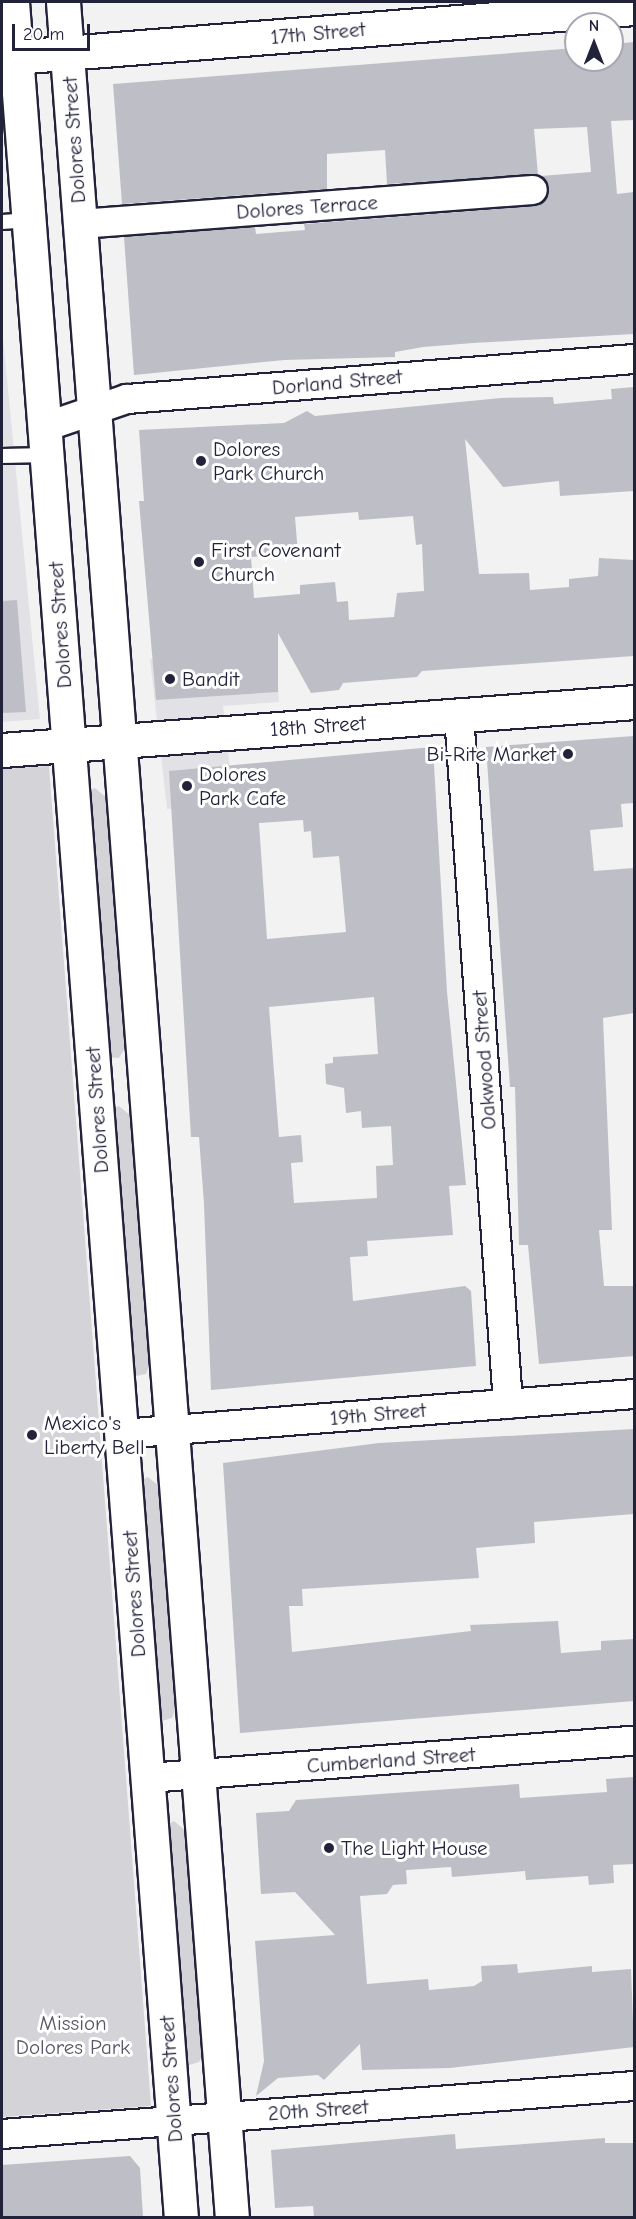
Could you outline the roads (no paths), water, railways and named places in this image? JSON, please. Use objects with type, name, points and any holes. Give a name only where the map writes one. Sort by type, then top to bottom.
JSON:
[{"type":"main road","name":"Dolores Street","points":[[12,2],[9,57],[15,221],[46,441],[181,2217]]},
{"type":"main road","name":"Dolores Street","points":[[63,2],[232,2217]]},
{"type":"main road","name":"17th Street","points":[[9,57],[634,8]]},
{"type":"main road","name":"18th Street","points":[[2,750],[634,702]]},
{"type":"main road","points":[[95,1082],[146,1079]]},
{"type":"street","name":"Dolores Terrace","points":[[80,224],[533,190]]},
{"type":"street","name":"Dorland Street","points":[[46,441],[95,410],[132,399],[634,358]]},
{"type":"street","name":"Oakwood Street","points":[[459,716],[508,1404]]},
{"type":"street","name":"19th Street","points":[[121,1434],[172,1432],[634,1394]]},
{"type":"street","name":"Cumberland Street","points":[[148,1778],[634,1741]]},
{"type":"street","name":"20th Street","points":[[2,2134],[634,2086]]},
{"type":"lane","points":[[2,456],[46,441]]},
{"type":"place","name":"Dolores Park Church","points":[[201,461]]},
{"type":"place","name":"First Covenant Church","points":[[199,562]]},
{"type":"place","name":"Bandit","points":[[170,679]]},
{"type":"place","name":"Bi-Rite Market","points":[[568,754]]},
{"type":"place","name":"Dolores Park Cafe","points":[[187,786]]},
{"type":"place","name":"Mexico's Liberty Bell","points":[[32,1435]]},
{"type":"place","name":"The Light House","points":[[329,1848]]},
{"type":"park label","name":"Mission Dolores Park","points":[[73,2035]]}]
